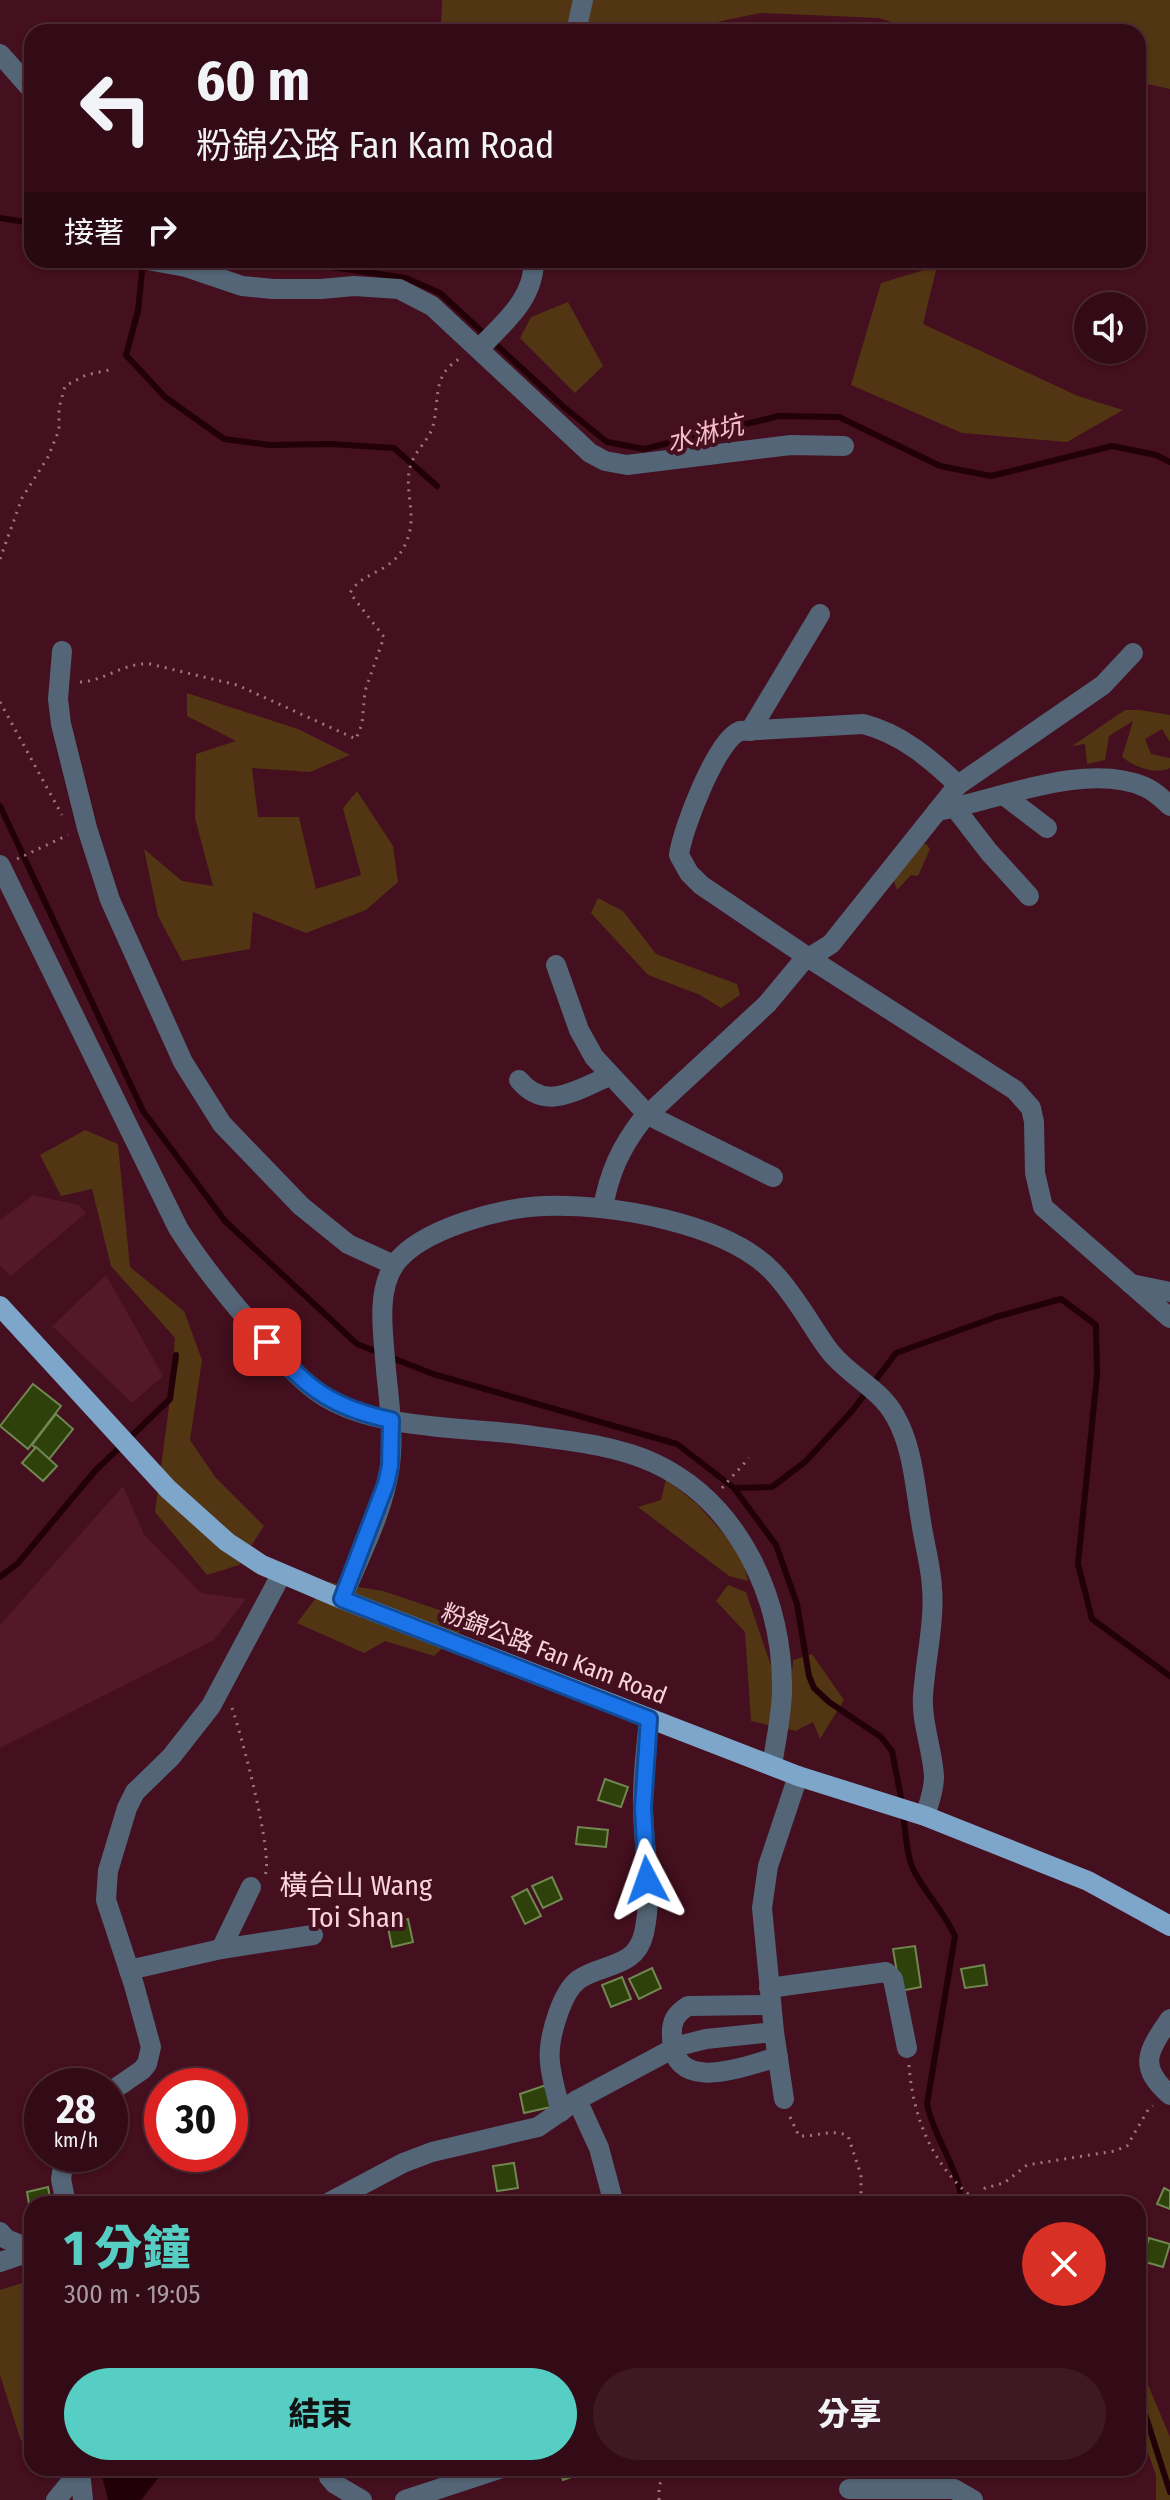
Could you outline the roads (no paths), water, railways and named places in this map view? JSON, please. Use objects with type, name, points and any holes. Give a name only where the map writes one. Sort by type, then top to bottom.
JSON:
[{"type":"main road","name":"粉錦公路 Fan Kam Road","points":[[3,1315],[185,1506],[227,1542],[281,1575],[798,1776],[925,1816],[1088,1881],[1170,1926]]},
{"type":"street","points":[[578,24],[583,0]]},
{"type":"street","points":[[0,54],[24,81]]},
{"type":"street","points":[[196,268],[242,286],[273,289],[354,286],[399,289],[432,306],[524,395],[590,453],[605,461],[627,465],[791,445],[844,446]]},
{"type":"street","points":[[479,349],[526,298],[534,268]]},
{"type":"street","points":[[750,731],[820,614]]},
{"type":"street","points":[[62,651],[58,682],[61,724],[87,828],[110,900],[183,1062],[222,1124],[301,1206],[348,1244],[394,1265]]},
{"type":"street","points":[[603,1208],[615,1160],[627,1139],[648,1115],[767,1004],[793,971],[831,944],[946,810],[958,785],[1103,685],[1133,653]]},
{"type":"street","points":[[958,785],[915,749],[863,724],[734,734],[727,740],[691,810],[679,855],[689,873],[701,885],[1015,1090],[1031,1108],[1035,1173],[1043,1207],[1170,1318]]},
{"type":"street","points":[[946,810],[1065,779],[1090,778],[1119,780],[1145,787],[1170,806]]},
{"type":"street","points":[[1005,796],[1047,828]]},
{"type":"street","points":[[946,810],[1029,896]]},
{"type":"street","points":[[5,864],[166,1205],[213,1280],[285,1363],[324,1397],[349,1409],[391,1420],[536,1437],[624,1452],[654,1463],[709,1500],[747,1551],[762,1580],[775,1617],[782,1694],[772,1765]]},
{"type":"street","points":[[556,965],[579,1030],[594,1057],[648,1115],[773,1177]]},
{"type":"street","points":[[519,1080],[536,1096],[545,1098],[557,1097],[610,1076]]},
{"type":"street","points":[[342,1599],[390,1466],[391,1420],[383,1330],[384,1296],[394,1265],[416,1245],[480,1217],[526,1206],[603,1208],[723,1237],[755,1255],[787,1287],[829,1350],[877,1393],[895,1415],[907,1445],[933,1590],[922,1702],[934,1778],[925,1816]]},
{"type":"street","points":[[1127,1283],[1170,1292]]},
{"type":"street","points":[[128,2080],[142,2070],[150,2055],[149,2034],[106,1900],[108,1871],[127,1808],[135,1792],[194,1731],[223,1686],[281,1575]]},
{"type":"street","points":[[612,2196],[599,2148],[569,2106],[548,2061],[548,2048],[549,2037],[565,1996],[579,1980],[628,1960],[644,1936],[647,1880],[643,1808],[649,1719]]},
{"type":"street","points":[[784,2099],[762,1908],[768,1866],[798,1776]]},
{"type":"street","points":[[221,1949],[251,1887]]},
{"type":"street","points":[[129,1970],[221,1949],[313,1935]]},
{"type":"street","points":[[778,2057],[728,2070],[698,2072],[681,2066],[673,2049],[674,2019],[688,2006],[770,1997],[886,1972],[893,1979],[907,2048]]},
{"type":"street","points":[[1170,2019],[1156,2039],[1148,2060],[1154,2080],[1170,2095]]},
{"type":"street","points":[[341,2196],[403,2163],[453,2146],[538,2127],[569,2106],[673,2049],[706,2039],[774,2032]]},
{"type":"street","points":[[62,2172],[64,2196]]},
{"type":"street","points":[[0,2232],[6,2239],[24,2247]]},
{"type":"street","points":[[0,2262],[24,2253]]},
{"type":"street","points":[[56,2500],[75,2476]]},
{"type":"street","points":[[81,2476],[83,2500]]},
{"type":"street","points":[[329,2476],[335,2484],[362,2500]]},
{"type":"street","points":[[405,2500],[478,2476]]},
{"type":"street","points":[[849,2489],[954,2489],[973,2500]]},
{"type":"waterway","name":"水淋坑","points":[[0,218],[24,222]]},
{"type":"waterway","points":[[142,268],[138,311],[126,355],[165,397],[224,439],[270,445],[331,444],[394,448],[437,486]]},
{"type":"waterway","name":"水淋坑","points":[[339,268],[406,278],[440,293],[565,408],[607,442],[644,449],[779,416],[839,417],[940,466],[991,476],[1112,446],[1156,455],[1170,462]]},
{"type":"waterway","points":[[0,806],[143,1111],[225,1221],[357,1344],[433,1374],[677,1444],[734,1488],[776,1545],[797,1604],[809,1676],[814,1688],[829,1702],[881,1737],[892,1751],[902,1803]]},
{"type":"waterway","points":[[734,1488],[772,1487],[805,1462],[852,1411],[896,1353],[996,1317],[1061,1299],[1096,1325],[1097,1375],[1078,1564],[1092,1619],[1170,1676]]},
{"type":"waterway","points":[[0,1577],[18,1563],[95,1471],[170,1399],[176,1355]]},
{"type":"waterway","points":[[903,1814],[911,1864],[955,1936],[927,2104],[961,2196]]},
{"type":"waterway","points":[[1146,2417],[1170,2492]]},
{"type":"district","name":"橫台山 Wang Toi Shan","points":[[356,1901]]}]
